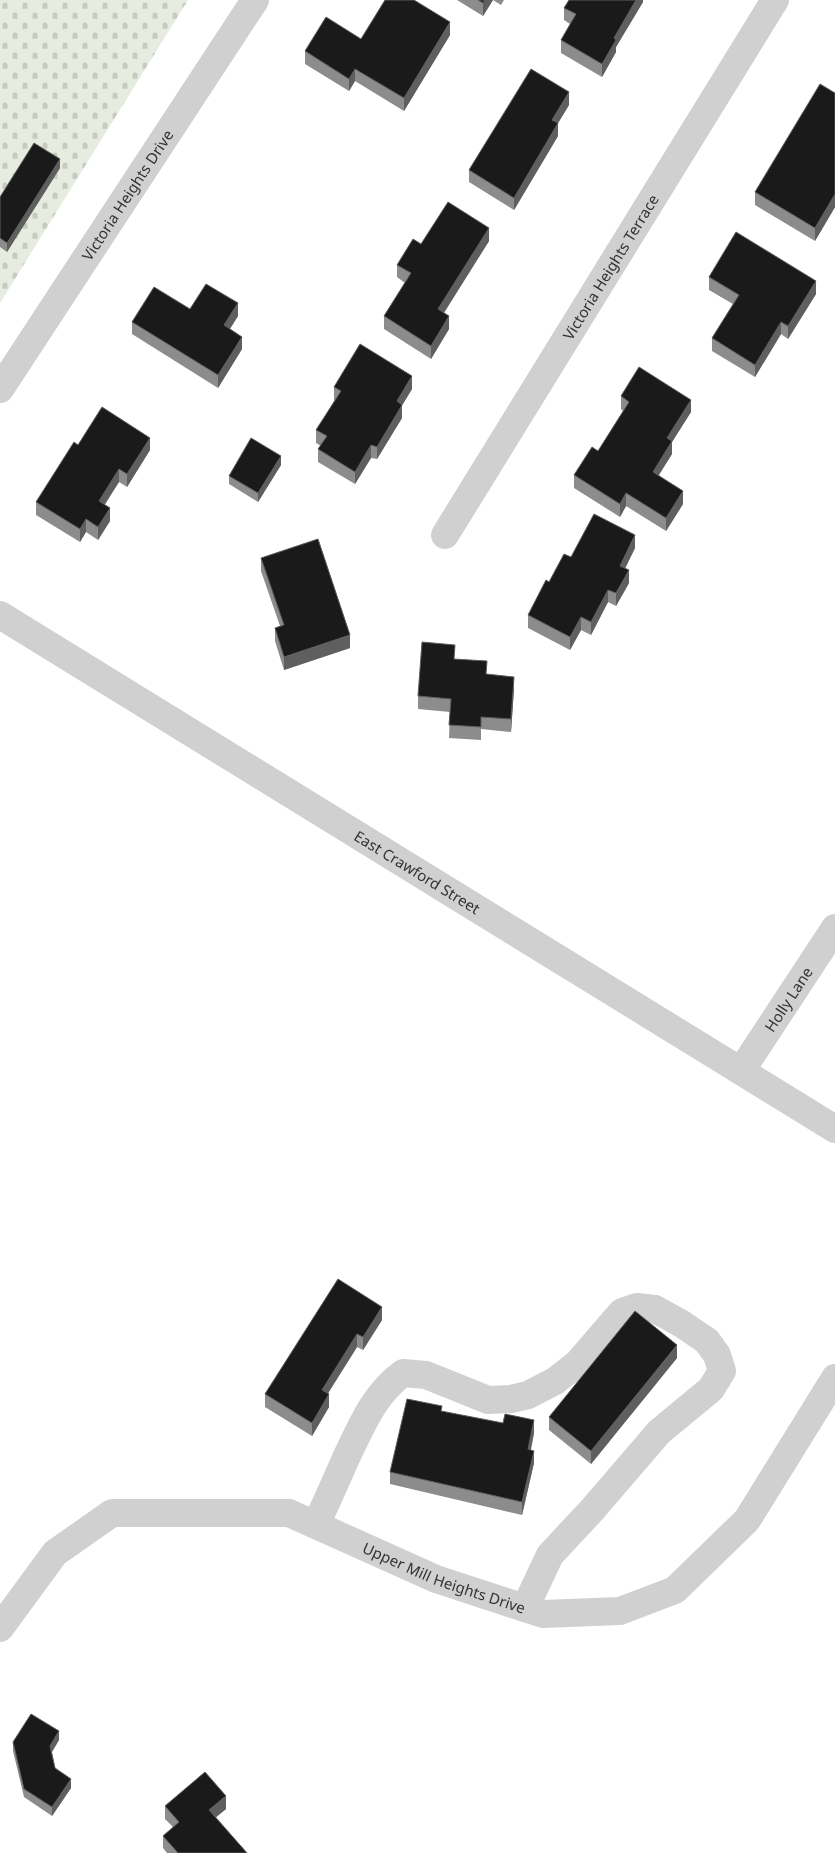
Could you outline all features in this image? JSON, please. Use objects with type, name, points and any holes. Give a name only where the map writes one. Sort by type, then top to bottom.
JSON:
[{"type":"street","name":"Victoria Heights Drive","points":[[0,389],[256,0]]},
{"type":"street","name":"Victoria Heights Terrace","points":[[445,535],[775,0]]},
{"type":"street","name":"East Crawford Street","points":[[0,615],[835,1129]]},
{"type":"street","name":"Holly Lane","points":[[741,1071],[835,928]]},
{"type":"street","points":[[316,1525],[363,1423],[381,1392],[403,1373],[426,1375],[488,1400],[511,1399],[528,1395],[555,1381],[578,1363],[622,1312],[637,1307],[655,1309],[707,1341],[716,1355],[722,1371],[711,1389],[659,1432],[550,1556],[525,1608]]},
{"type":"street","name":"Upper Mill Heights Drive","points":[[0,1628],[55,1553],[112,1513],[289,1513],[436,1578],[543,1614],[620,1611],[675,1590],[747,1520],[835,1378]]},
{"type":"green space","points":[[0,0],[188,0],[0,303]]},
{"type":"building","points":[[385,0],[414,0],[450,22],[404,98],[355,69],[349,79],[305,51],[326,17],[361,39]]},
{"type":"building","points":[[569,0],[636,0],[614,38],[616,40],[602,64],[561,40],[576,14],[564,8]]},
{"type":"building","points":[[531,69],[569,92],[552,120],[558,123],[514,198],[469,170]]},
{"type":"building","points":[[820,84],[835,93],[835,194],[815,228],[755,192]]},
{"type":"building","points":[[34,143],[60,159],[7,243],[0,238],[0,197]]},
{"type":"building","points":[[448,202],[489,228],[438,309],[449,316],[431,346],[384,316],[411,273],[397,265],[413,239],[421,244]]},
{"type":"building","points":[[736,232],[816,281],[788,326],[781,322],[755,365],[712,338],[739,295],[709,277]]},
{"type":"building","points":[[206,284],[238,303],[224,325],[242,337],[218,375],[132,322],[154,287],[190,309]]},
{"type":"building","points":[[360,344],[412,376],[397,401],[402,405],[377,447],[371,445],[355,472],[318,449],[327,436],[316,430],[341,391],[334,387]]},
{"type":"building","points":[[639,367],[691,400],[667,438],[672,441],[653,472],[683,491],[666,518],[626,493],[620,504],[574,475],[592,447],[598,451],[629,402],[621,396]]},
{"type":"building","points":[[102,407],[150,438],[127,474],[119,469],[99,501],[110,508],[98,527],[86,519],[80,529],[36,502],[74,442],[78,445]]},
{"type":"building","points":[[251,438],[281,456],[258,493],[229,476]]},
{"type":"building","points":[[594,514],[635,535],[620,566],[629,570],[616,593],[608,590],[591,622],[581,617],[570,637],[528,615],[546,580],[549,582],[564,554],[571,557]]},
{"type":"building","points":[[318,539],[350,635],[284,657],[275,628],[284,625],[261,558]]},
{"type":"building","points":[[422,642],[455,645],[454,659],[487,661],[486,674],[514,677],[511,719],[481,717],[481,727],[449,725],[451,699],[418,696]]},
{"type":"building","points":[[338,1279],[382,1307],[363,1337],[357,1334],[322,1390],[329,1394],[312,1423],[265,1394]]},
{"type":"building","points":[[635,1311],[677,1345],[591,1451],[549,1417]]},
{"type":"building","points":[[407,1399],[442,1406],[441,1411],[503,1423],[505,1414],[534,1420],[528,1449],[534,1451],[522,1502],[390,1472]]},
{"type":"building","points":[[31,1714],[59,1731],[50,1746],[55,1768],[71,1779],[52,1807],[24,1789],[13,1742]]},
{"type":"building","points":[[205,1772],[226,1796],[209,1810],[247,1853],[178,1853],[163,1836],[179,1822],[165,1806]]}]
